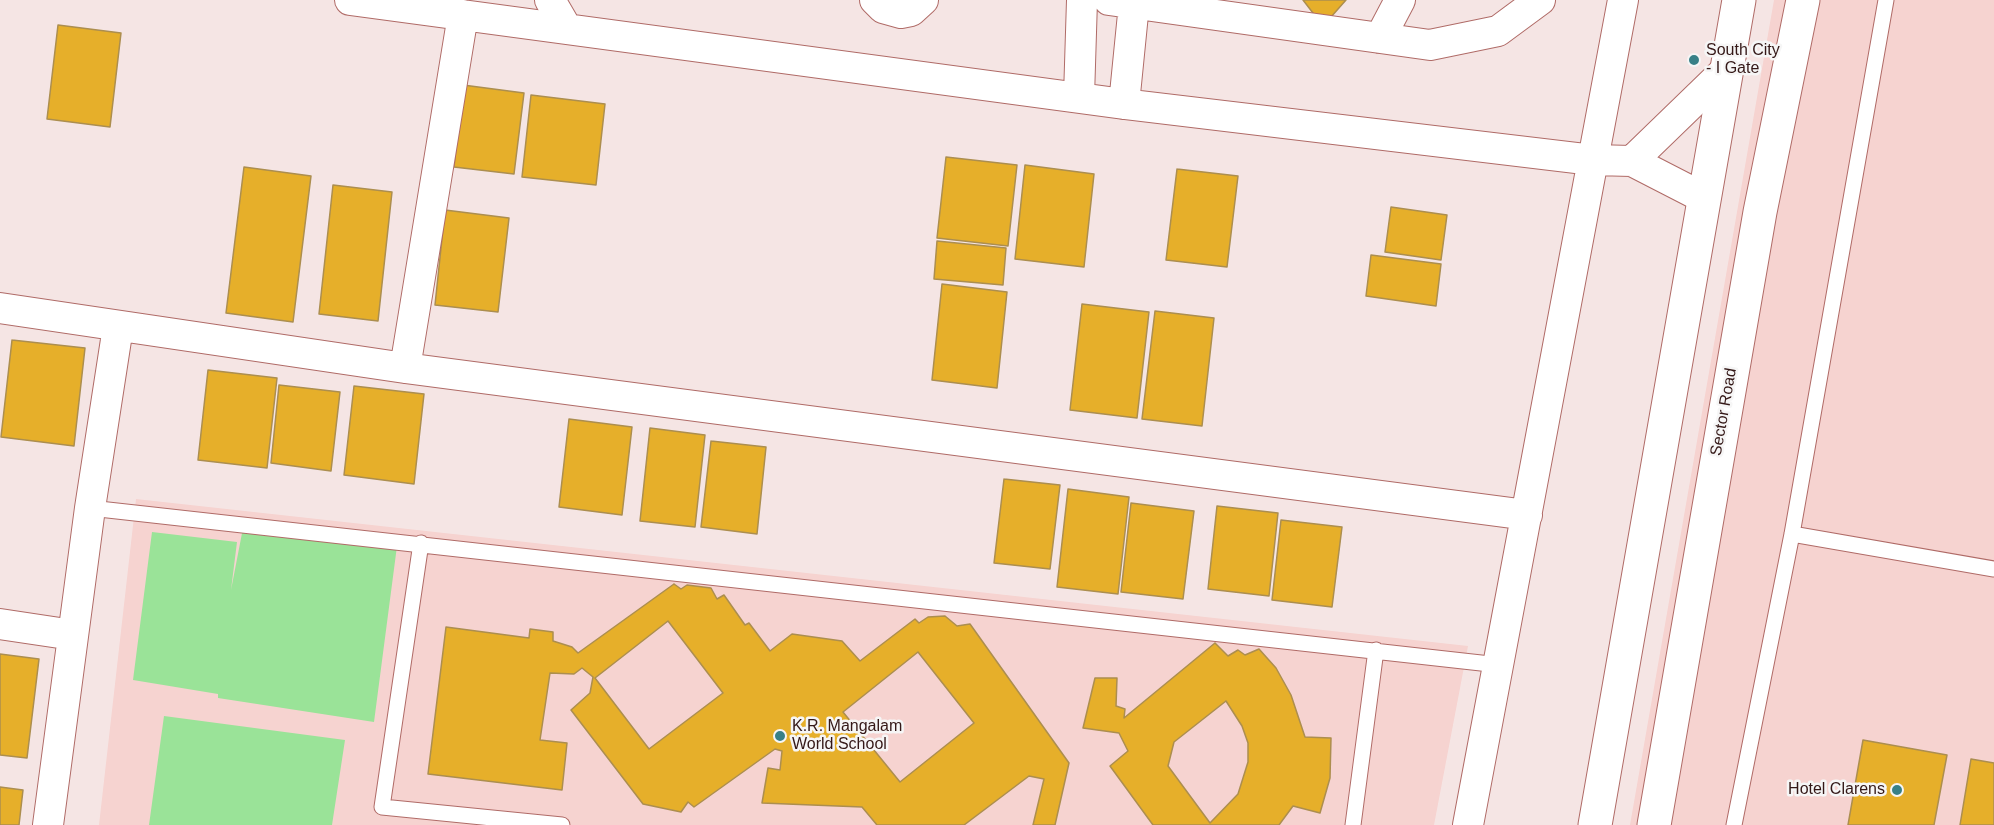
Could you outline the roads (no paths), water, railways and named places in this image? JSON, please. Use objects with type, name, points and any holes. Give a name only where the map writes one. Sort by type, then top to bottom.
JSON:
[{"type":"main road","points":[[1596,825],[1739,0]]},
{"type":"main road","name":"Sector Road","points":[[1654,825],[1748,279],[1803,0]]},
{"type":"street","points":[[350,0],[1124,104],[1593,160],[1632,161],[1704,198]]},
{"type":"street","points":[[550,0],[567,29]]},
{"type":"street","points":[[875,0],[883,8],[902,13],[911,10],[923,0]]},
{"type":"street","points":[[1079,97],[1082,0]]},
{"type":"street","points":[[1380,38],[1400,0]]},
{"type":"street","points":[[1124,104],[1122,2],[1176,5],[1430,45],[1498,31],[1540,0]]},
{"type":"street","points":[[1468,825],[1623,0]]},
{"type":"street","points":[[405,368],[463,15]]},
{"type":"street","points":[[1632,161],[1726,70]]},
{"type":"street","points":[[0,308],[405,368],[1527,515]]},
{"type":"street","points":[[48,825],[90,508],[118,327]]},
{"type":"street","points":[[0,624],[73,635]]},
{"type":"lane","points":[[1734,825],[1792,534],[1886,0]]},
{"type":"lane","points":[[90,508],[1499,664]]},
{"type":"lane","points":[[1792,534],[1994,568]]},
{"type":"lane","points":[[421,543],[382,807],[562,825]]},
{"type":"lane","points":[[1353,825],[1376,650]]},
{"type":"place","name":"South City - I Gate","points":[[1694,60]]},
{"type":"place","name":"K.R. Mangalam World School","points":[[780,736]]},
{"type":"place","name":"Hotel Clarens","points":[[1897,790]]}]
